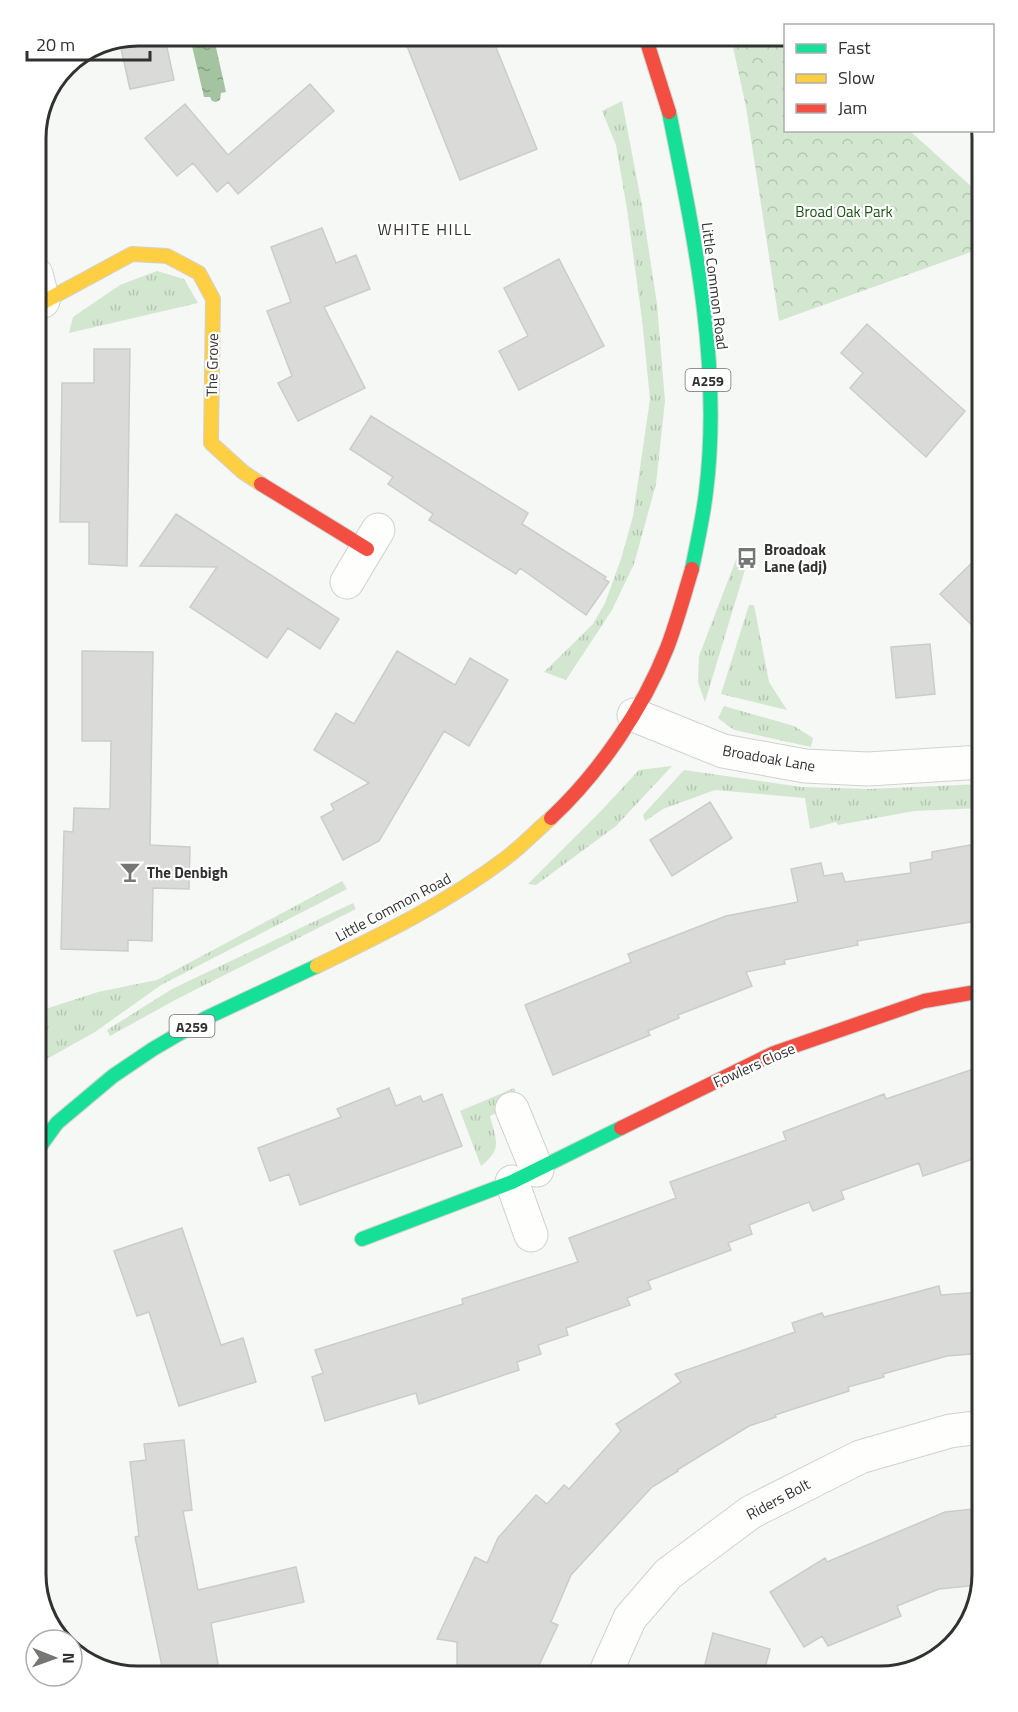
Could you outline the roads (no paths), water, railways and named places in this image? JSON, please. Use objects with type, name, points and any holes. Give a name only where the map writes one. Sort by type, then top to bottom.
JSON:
[{"type":"main road","name":"Little Common Road","points":[[46,1138],[57,1123],[113,1076],[153,1049],[206,1018],[375,938],[446,900],[508,857],[567,801],[596,767],[634,715],[667,648],[692,568],[706,492],[710,416],[705,316],[688,207],[668,105],[649,47]]},
{"type":"main road","name":"The Grove","points":[[47,289],[132,254],[166,256],[199,273],[213,299],[211,443],[243,472],[282,500],[373,540]]},
{"type":"main road","name":"Fowlers Close","points":[[362,1239],[524,1176],[774,1053],[924,1001],[972,993]]},
{"type":"street","name":"The Grove","points":[[347,582],[373,540]]},
{"type":"street","name":"Broadoak Lane","points":[[634,715],[723,751],[805,766],[868,769],[972,763]]},
{"type":"street","points":[[512,1109],[524,1176],[531,1235]]},
{"type":"street","name":"Riders Bolt","points":[[609,1666],[630,1618],[668,1574],[751,1512],[860,1456],[950,1431],[972,1428]]},
{"type":"water","points":[[192,46],[216,46],[226,92],[221,93],[220,100],[216,102],[210,97],[204,97]]},
{"type":"place","name":"Broadoak Lane (adj)","points":[[747,558]]},
{"type":"place","name":"The Denbigh","points":[[130,872]]},
{"type":"district","name":"WHITE HILL","points":[[425,229]]},
{"type":"park label","name":"Broad Oak Park","points":[[844,211]]}]
